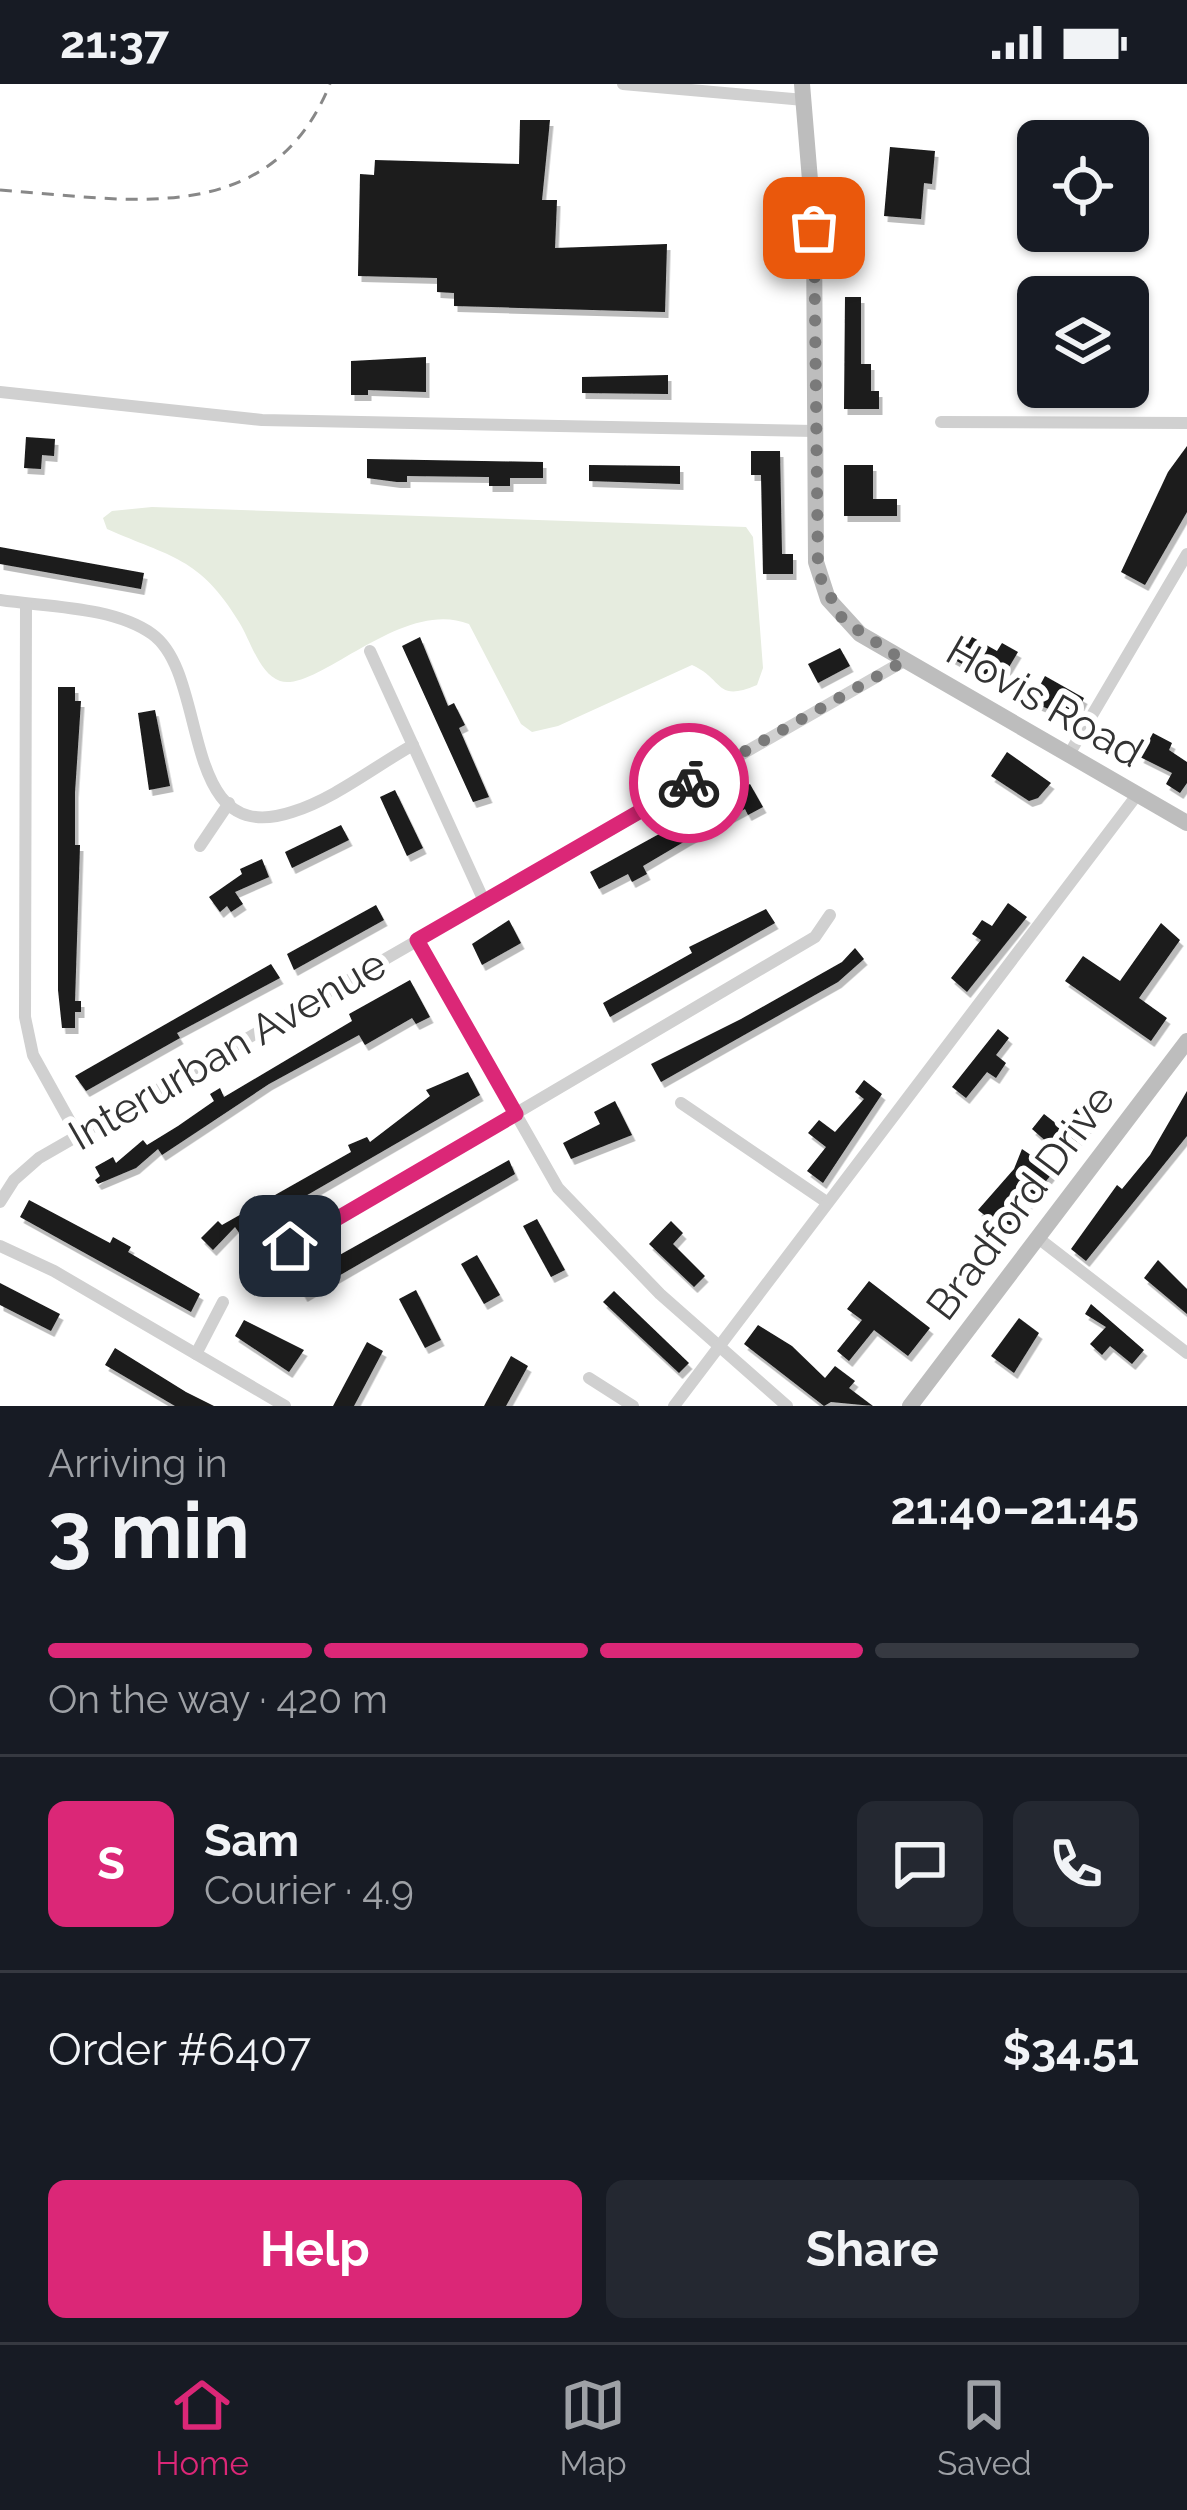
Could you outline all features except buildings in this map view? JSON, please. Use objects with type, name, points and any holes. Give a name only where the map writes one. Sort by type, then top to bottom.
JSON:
[{"type":"street","points":[[623,84],[803,92]]},
{"type":"street","name":"Hovis Road","points":[[803,92],[814,228],[816,562],[824,592],[843,620],[904,661],[1187,824]]},
{"type":"street","points":[[0,392],[262,420],[814,431]]},
{"type":"street","points":[[941,422],[1187,423]]},
{"type":"street","points":[[1068,756],[1187,554]]},
{"type":"street","points":[[0,600],[132,624],[168,648],[186,687],[201,764],[229,803],[259,815],[290,813],[412,745]]},
{"type":"street","points":[[26,604],[25,1017],[33,1055],[77,1136]]},
{"type":"street","points":[[370,651],[484,901]]},
{"type":"street","name":"Interurban Avenue","points":[[0,1202],[29,1165],[77,1136],[904,661]]},
{"type":"street","points":[[674,1406],[1136,795]]},
{"type":"street","points":[[200,846],[229,803]]},
{"type":"street","points":[[252,1269],[815,937],[830,915]]},
{"type":"street","points":[[417,940],[575,1209],[718,1349],[787,1406]]},
{"type":"street","name":"Bradford Drive","points":[[910,1406],[1186,1042]]},
{"type":"street","points":[[681,1102],[826,1202]]},
{"type":"street","points":[[1038,1238],[1187,1353]]},
{"type":"street","points":[[0,1246],[285,1406]]},
{"type":"street","points":[[196,1354],[223,1302]]},
{"type":"street","points":[[589,1378],[633,1406]]},
{"type":"shaded area","points":[[152,507],[746,527],[753,537],[763,668],[757,685],[734,691],[692,665],[558,726],[532,732],[521,724],[469,624],[443,619],[416,623],[316,673],[280,681],[261,664],[225,600],[197,571],[107,529],[103,518],[112,511]]},
{"type":"railway","points":[[0,190],[144,199],[190,196],[233,185],[271,164],[304,131],[330,84]]},
{"type":"way so far","points":[[689,783],[904,661],[843,620],[827,599],[818,573],[814,228]]},
{"type":"route","points":[[290,1246],[516,1114],[417,940],[689,783]]}]
